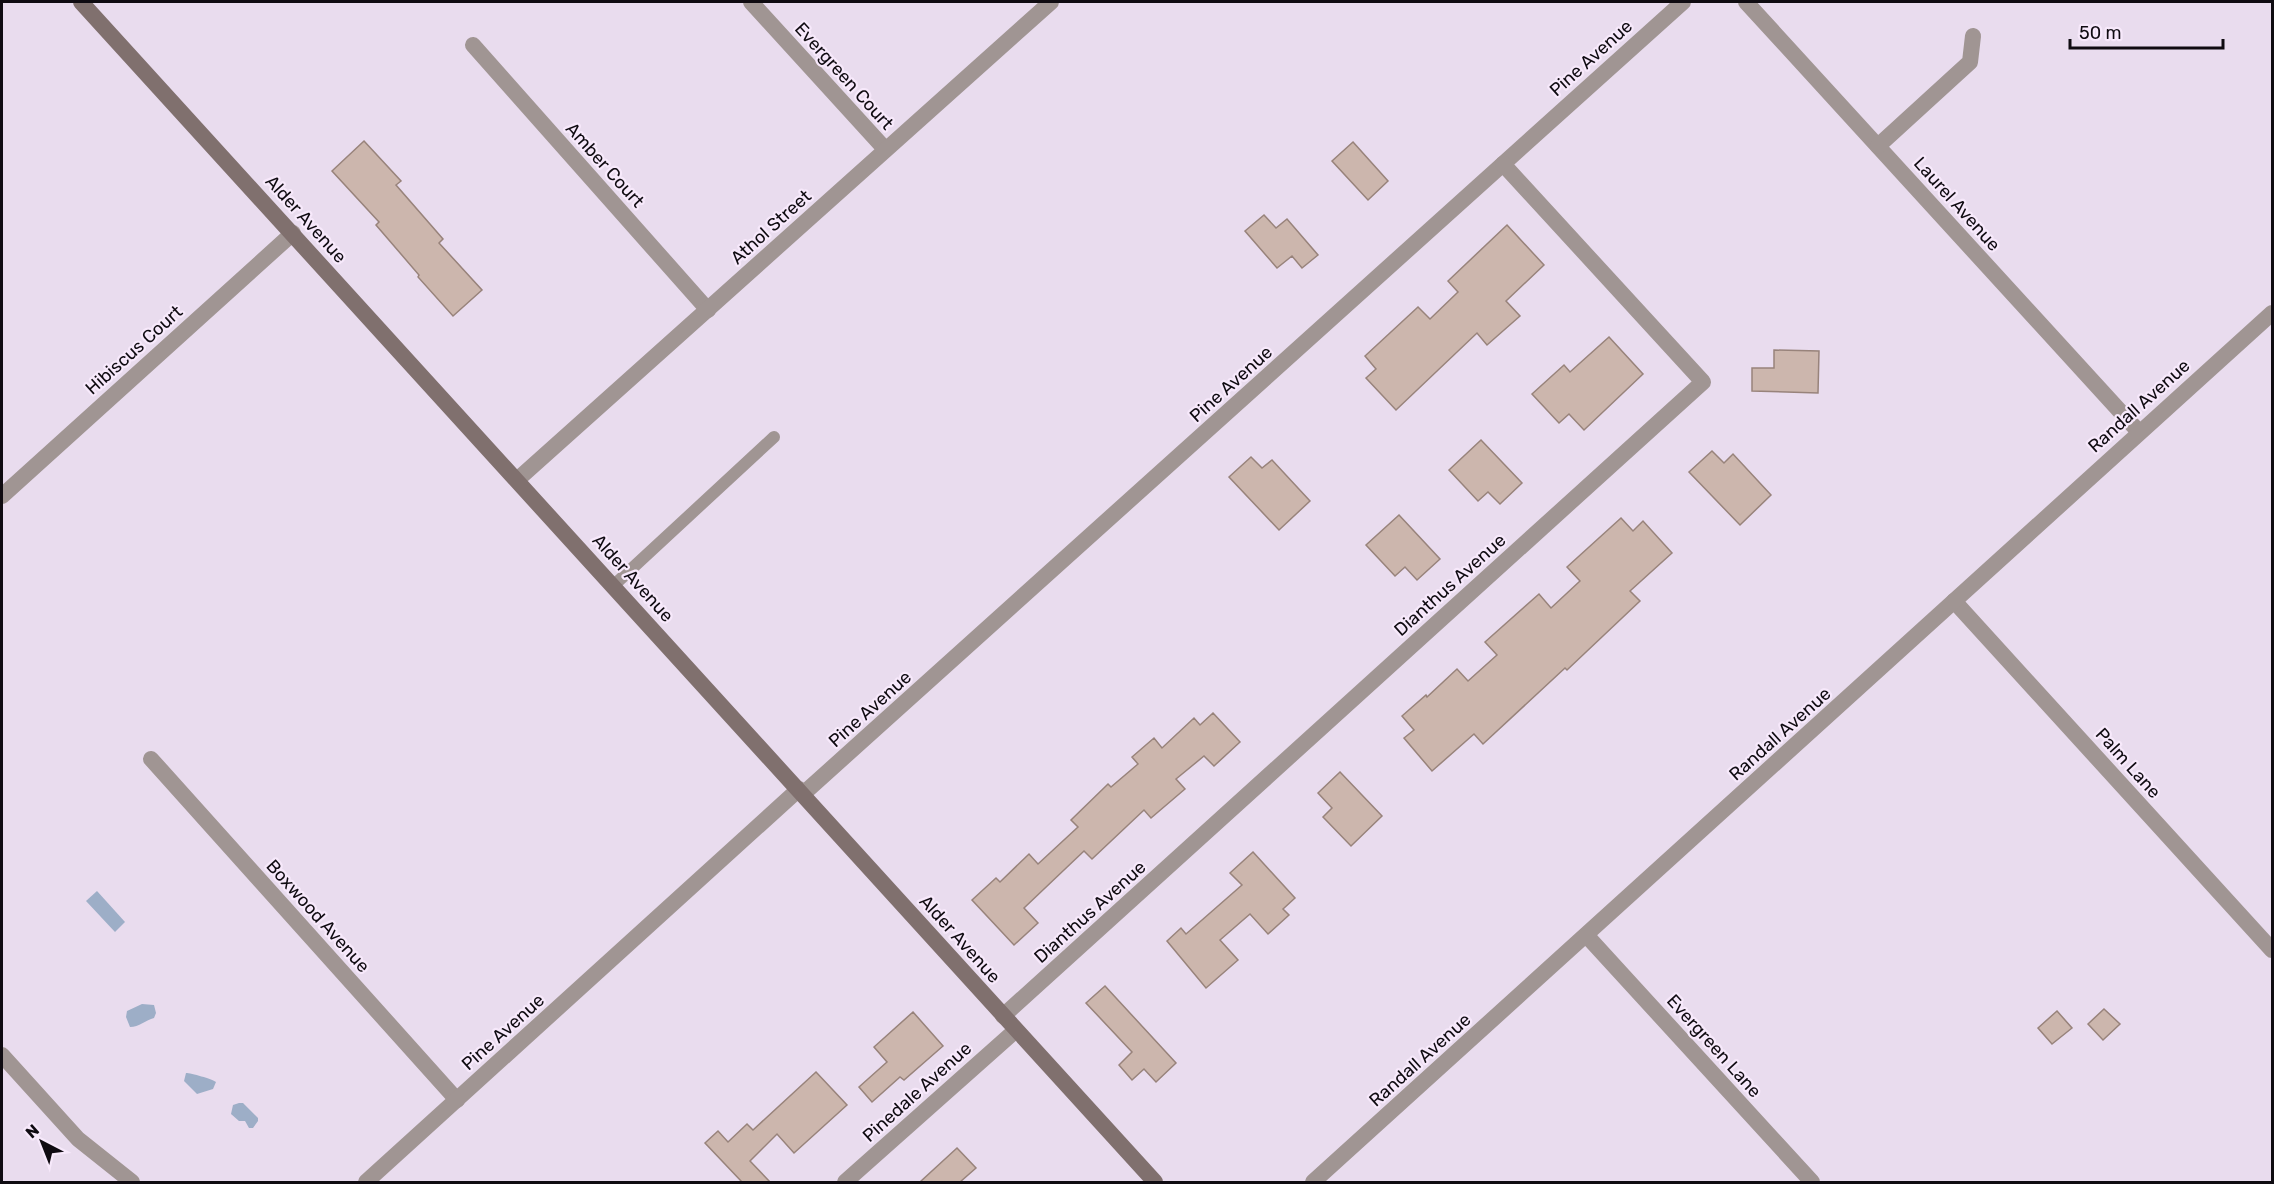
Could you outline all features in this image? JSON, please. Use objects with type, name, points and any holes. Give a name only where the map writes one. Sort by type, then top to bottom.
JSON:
[{"type":"main road","name":"Alder Avenue","points":[[82,2],[1155,1182]]},
{"type":"street","name":"Evergreen Court","points":[[751,2],[885,150]]},
{"type":"street","name":"Athol Street","points":[[517,480],[1052,2]]},
{"type":"street","name":"Pine Avenue","points":[[366,1182],[1683,2]]},
{"type":"street","name":"Laurel Avenue","points":[[1746,2],[2139,432]]},
{"type":"street","points":[[1878,146],[1970,62],[1973,36]]},
{"type":"street","name":"Amber Court","points":[[473,45],[708,310]]},
{"type":"street","name":"Dianthus Avenue","points":[[1003,1016],[1703,382],[1503,164]]},
{"type":"street","name":"Hibiscus Court","points":[[2,496],[293,233]]},
{"type":"street","name":"Randall Avenue","points":[[1313,1182],[2272,313]]},
{"type":"street","name":"Palm Lane","points":[[1954,601],[2272,950]]},
{"type":"street","name":"Boxwood Avenue","points":[[151,759],[457,1100]]},
{"type":"street","name":"Evergreen Lane","points":[[1587,936],[1812,1182]]},
{"type":"street","name":"Pinedale Avenue","points":[[845,1182],[1016,1030]]},
{"type":"street","points":[[2,1055],[78,1139],[132,1182]]},
{"type":"lane","points":[[613,586],[774,437]]},
{"type":"water","points":[[97,891],[125,922],[115,932],[86,901]]},
{"type":"water","points":[[142,1004],[154,1005],[156,1013],[154,1018],[130,1027],[126,1017],[127,1011]]},
{"type":"water","points":[[186,1073],[216,1082],[213,1089],[197,1094],[184,1081]]},
{"type":"water","points":[[243,1103],[258,1118],[253,1128],[249,1128],[245,1121],[239,1121],[231,1114],[233,1105]]},
{"type":"building","points":[[364,141],[401,181],[396,185],[443,239],[439,243],[482,290],[453,316],[376,225],[379,222],[332,171]]},
{"type":"building","points":[[1353,142],[1388,181],[1368,200],[1332,161]]},
{"type":"building","points":[[1264,215],[1276,228],[1287,219],[1318,255],[1302,268],[1292,256],[1277,268],[1245,231]]},
{"type":"building","points":[[1507,225],[1544,265],[1506,301],[1520,316],[1487,345],[1477,333],[1396,410],[1366,378],[1376,369],[1365,356],[1418,307],[1430,319],[1458,292],[1448,281]]},
{"type":"building","points":[[1609,337],[1643,374],[1584,430],[1569,414],[1559,423],[1532,394],[1564,365],[1570,372]]},
{"type":"building","points":[[1774,350],[1819,351],[1818,393],[1752,391],[1752,368],[1774,368]]},
{"type":"building","points":[[1481,440],[1522,483],[1500,504],[1488,492],[1478,501],[1449,470]]},
{"type":"building","points":[[1712,451],[1724,463],[1733,454],[1771,495],[1740,525],[1689,472]]},
{"type":"building","points":[[1251,457],[1262,468],[1272,460],[1310,501],[1279,530],[1229,477]]},
{"type":"building","points":[[1399,515],[1440,559],[1417,580],[1405,567],[1395,576],[1366,545]]},
{"type":"building","points":[[1621,518],[1633,531],[1643,521],[1672,553],[1630,591],[1640,601],[1567,670],[1565,668],[1483,744],[1474,734],[1432,771],[1404,738],[1414,730],[1402,716],[1457,669],[1468,681],[1497,655],[1485,642],[1539,594],[1551,608],[1580,581],[1567,567]]},
{"type":"building","points":[[1213,713],[1240,742],[1214,766],[1204,756],[1176,779],[1185,789],[1151,818],[1144,810],[1092,859],[1084,851],[1024,908],[1038,923],[1014,945],[972,900],[996,878],[1000,882],[1029,854],[1038,864],[1078,827],[1071,820],[1108,784],[1111,787],[1138,764],[1132,757],[1154,738],[1162,748],[1194,718],[1200,725]]},
{"type":"building","points":[[1340,772],[1382,816],[1351,846],[1323,817],[1332,808],[1318,793]]},
{"type":"building","points":[[1253,852],[1295,898],[1283,909],[1289,915],[1268,934],[1250,914],[1220,940],[1238,960],[1206,988],[1167,941],[1181,928],[1186,934],[1242,885],[1230,873]]},
{"type":"building","points":[[1105,986],[1176,1063],[1156,1082],[1144,1069],[1132,1080],[1119,1065],[1132,1052],[1086,1003]]},
{"type":"building","points":[[2104,1009],[2120,1024],[2103,1040],[2088,1024]]},
{"type":"building","points":[[2057,1011],[2072,1028],[2052,1044],[2038,1028]]},
{"type":"building","points":[[913,1012],[943,1046],[904,1080],[900,1077],[872,1102],[859,1087],[887,1062],[874,1047]]},
{"type":"building","points":[[816,1072],[847,1105],[794,1153],[777,1134],[750,1161],[770,1182],[742,1182],[705,1143],[718,1131],[728,1142],[747,1124],[753,1130]]},
{"type":"building","points":[[957,1148],[976,1168],[960,1182],[920,1182]]}]
